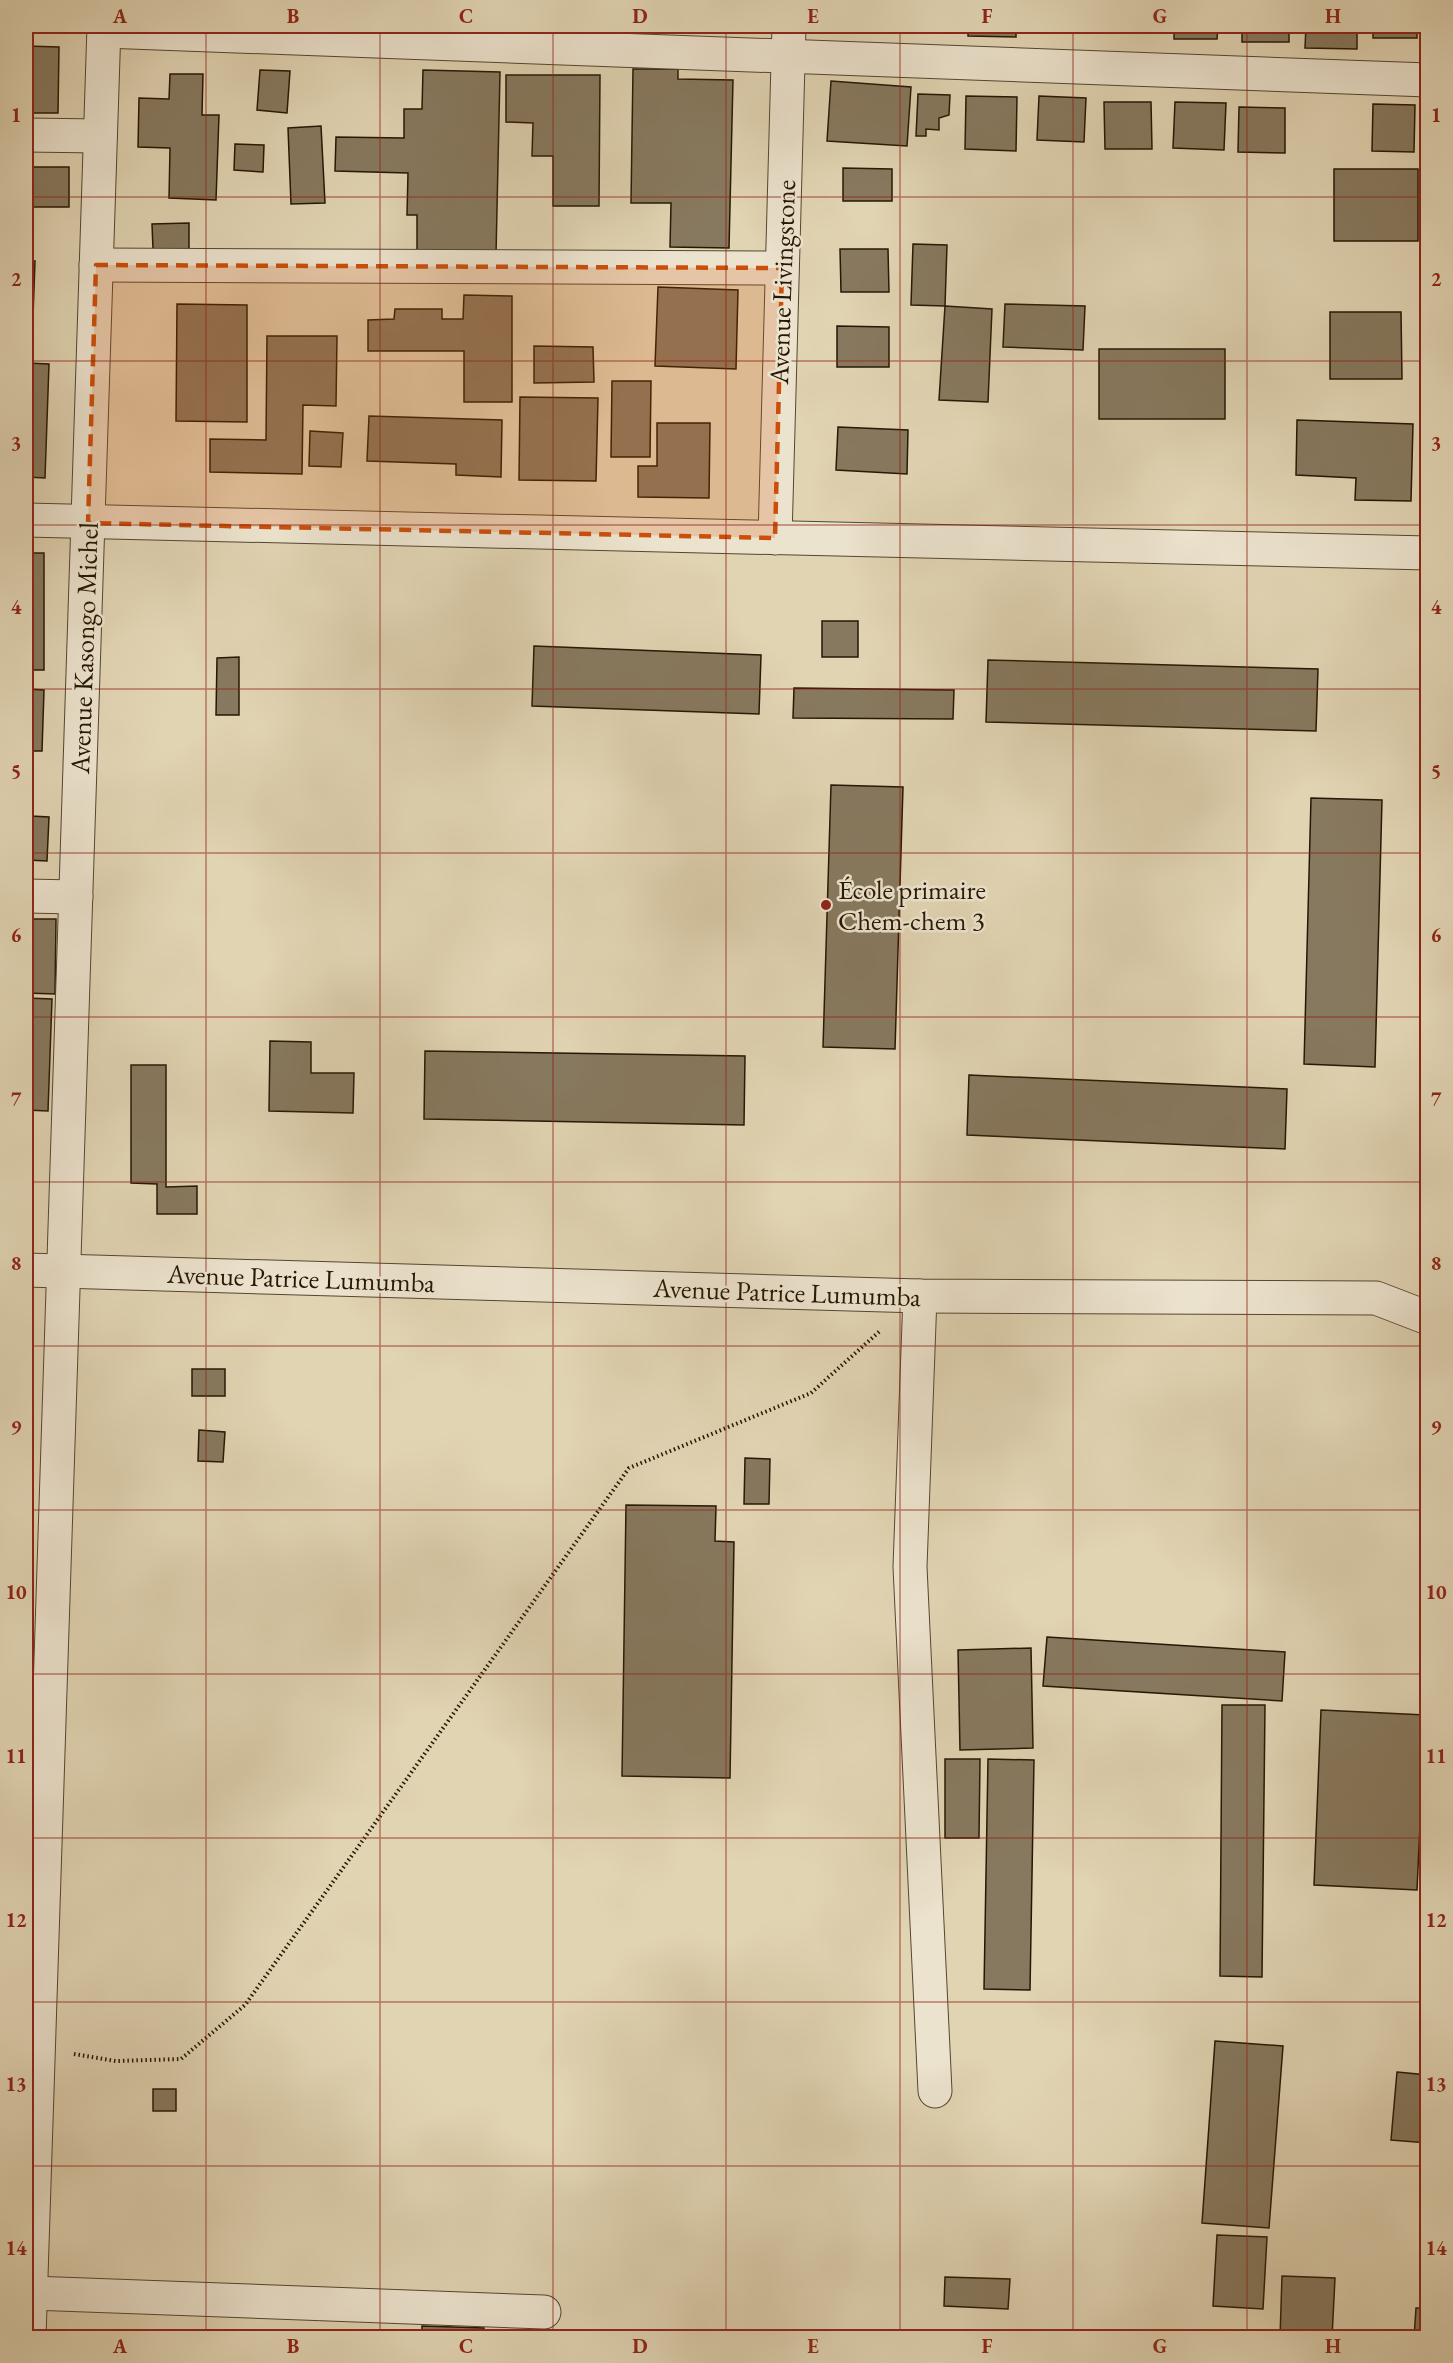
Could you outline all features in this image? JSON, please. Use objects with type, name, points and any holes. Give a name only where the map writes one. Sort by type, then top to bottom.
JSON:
[{"type":"street","points":[[104,28],[788,41],[1428,80]]},
{"type":"street","name":"Avenue Kasongo Michel","points":[[29,2337],[38,1658],[63,1271],[104,28]]},
{"type":"street","name":"Avenue Livingstone","points":[[775,538],[788,41]]},
{"type":"street","points":[[26,135],[100,136]]},
{"type":"street","points":[[96,265],[782,268]]},
{"type":"street","points":[[26,520],[1428,553]]},
{"type":"street","points":[[26,896],[76,897]]},
{"type":"street","name":"Avenue Patrice Lumumba","points":[[26,1270],[920,1296],[1376,1298],[1428,1318]]},
{"type":"street","points":[[920,1296],[910,1567],[935,2091]]},
{"type":"street","points":[[31,2293],[544,2312]]},
{"type":"path","points":[[32,2048],[116,2061],[181,2059],[237,2012],[245,2005],[629,1468],[811,1393],[920,1296]]},
{"type":"highlighted area","points":[[96,265],[782,268],[775,538],[88,523]]},
{"type":"building","points":[[849,26],[920,26],[921,32],[849,33]]},
{"type":"building","points":[[968,26],[1016,26],[1016,37],[968,36]]},
{"type":"building","points":[[1036,26],[1073,26],[1073,33],[1036,33]]},
{"type":"building","points":[[1108,26],[1149,26],[1149,31],[1108,32]]},
{"type":"building","points":[[1174,26],[1218,26],[1217,39],[1174,39]]},
{"type":"building","points":[[1242,26],[1289,26],[1289,42],[1242,42]]},
{"type":"building","points":[[1306,26],[1357,26],[1357,49],[1305,48]]},
{"type":"building","points":[[1373,26],[1417,26],[1417,38],[1373,38]]},
{"type":"building","points":[[26,46],[59,47],[58,113],[26,113]]},
{"type":"building","points":[[633,69],[678,69],[678,79],[733,80],[729,248],[670,247],[671,203],[631,203]]},
{"type":"building","points":[[260,70],[290,71],[287,113],[257,110]]},
{"type":"building","points":[[423,70],[500,72],[496,255],[417,253],[417,215],[407,215],[408,173],[335,171],[336,137],[404,138],[404,109],[422,109]]},
{"type":"building","points":[[170,74],[203,74],[202,115],[219,115],[216,200],[169,198],[170,148],[138,147],[139,98],[169,99]]},
{"type":"building","points":[[506,75],[600,75],[599,206],[553,206],[553,156],[532,156],[533,123],[506,122]]},
{"type":"building","points":[[831,81],[911,87],[907,146],[827,141]]},
{"type":"building","points":[[918,94],[950,95],[949,115],[939,118],[939,130],[926,129],[926,136],[916,136]]},
{"type":"building","points":[[966,96],[1017,97],[1016,151],[965,149]]},
{"type":"building","points":[[1039,96],[1086,98],[1084,142],[1037,140]]},
{"type":"building","points":[[1104,102],[1151,102],[1152,149],[1105,149]]},
{"type":"building","points":[[1175,102],[1226,103],[1224,150],[1173,148]]},
{"type":"building","points":[[1373,104],[1415,105],[1414,152],[1372,151]]},
{"type":"building","points":[[1239,107],[1285,108],[1285,153],[1238,152]]},
{"type":"building","points":[[321,126],[325,203],[291,204],[288,128]]},
{"type":"building","points":[[235,144],[264,145],[263,172],[234,170]]},
{"type":"building","points":[[26,167],[69,167],[69,207],[26,207]]},
{"type":"building","points":[[843,168],[892,169],[892,201],[843,201]]},
{"type":"building","points":[[1334,169],[1418,169],[1418,241],[1334,241]]},
{"type":"building","points":[[189,223],[189,249],[153,249],[152,224]]},
{"type":"building","points":[[913,244],[947,245],[945,306],[911,305]]},
{"type":"building","points":[[840,249],[888,249],[889,292],[841,292]]},
{"type":"building","points":[[26,261],[35,261],[33,317],[26,317]]},
{"type":"building","points":[[658,287],[738,290],[736,369],[655,366]]},
{"type":"building","points":[[464,295],[512,296],[512,402],[464,402],[464,351],[368,351],[368,320],[394,319],[395,309],[442,309],[442,319],[463,319]]},
{"type":"building","points":[[177,304],[247,305],[247,422],[176,421]]},
{"type":"building","points":[[1005,304],[1085,306],[1083,350],[1003,347]]},
{"type":"building","points":[[945,306],[992,309],[988,402],[939,400]]},
{"type":"building","points":[[1330,312],[1401,312],[1402,379],[1330,379]]},
{"type":"building","points":[[837,326],[889,327],[889,367],[837,367]]},
{"type":"building","points":[[267,336],[337,336],[336,406],[303,405],[302,474],[210,472],[210,439],[266,440]]},
{"type":"building","points":[[534,346],[593,347],[594,382],[534,383]]},
{"type":"building","points":[[1099,349],[1225,349],[1225,419],[1099,419]]},
{"type":"building","points":[[26,363],[49,364],[45,478],[26,477]]},
{"type":"building","points":[[612,381],[651,381],[650,457],[611,457]]},
{"type":"building","points":[[520,397],[598,398],[596,481],[519,480]]},
{"type":"building","points":[[369,416],[502,420],[501,477],[456,475],[456,464],[367,461]]},
{"type":"building","points":[[1297,420],[1413,424],[1411,501],[1355,500],[1356,478],[1296,475]]},
{"type":"building","points":[[657,423],[710,423],[709,498],[638,497],[638,466],[657,466]]},
{"type":"building","points":[[838,427],[908,430],[907,474],[836,470]]},
{"type":"building","points":[[310,431],[343,433],[341,467],[309,466]]},
{"type":"building","points":[[26,553],[44,553],[44,670],[26,670]]},
{"type":"building","points":[[822,621],[858,621],[858,657],[822,657]]},
{"type":"building","points":[[534,646],[761,655],[759,714],[532,706]]},
{"type":"building","points":[[239,657],[239,715],[216,715],[217,658]]},
{"type":"building","points":[[988,660],[1318,669],[1316,731],[986,722]]},
{"type":"building","points":[[794,688],[954,690],[953,719],[793,718]]},
{"type":"building","points":[[26,689],[44,690],[42,751],[32,751],[32,734],[26,734]]},
{"type":"building","points":[[26,734],[32,734],[28,783],[26,783]]},
{"type":"building","points":[[831,785],[903,787],[895,1049],[823,1047]]},
{"type":"building","points":[[1311,798],[1382,800],[1375,1067],[1304,1064]]},
{"type":"building","points":[[26,802],[31,802],[31,816],[49,817],[47,861],[27,860],[29,822],[26,821]]},
{"type":"building","points":[[26,919],[56,919],[55,994],[26,993]]},
{"type":"building","points":[[26,998],[52,999],[48,1111],[26,1110]]},
{"type":"building","points":[[270,1041],[311,1042],[311,1073],[354,1073],[353,1113],[269,1111]]},
{"type":"building","points":[[425,1051],[745,1056],[744,1125],[424,1119]]},
{"type":"building","points":[[131,1065],[166,1065],[166,1187],[197,1186],[197,1214],[157,1214],[157,1184],[131,1183]]},
{"type":"building","points":[[969,1075],[1287,1089],[1285,1149],[967,1135]]},
{"type":"building","points":[[192,1369],[225,1369],[225,1396],[192,1396]]},
{"type":"building","points":[[199,1430],[225,1432],[223,1462],[198,1461]]},
{"type":"building","points":[[745,1458],[770,1459],[769,1504],[744,1504]]},
{"type":"building","points":[[626,1505],[716,1506],[715,1541],[734,1542],[730,1778],[622,1776]]},
{"type":"building","points":[[26,1510],[30,1510],[29,1531],[26,1531]]},
{"type":"building","points":[[1047,1637],[1285,1652],[1282,1701],[1043,1686]]},
{"type":"building","points":[[1031,1648],[1033,1748],[960,1750],[958,1650]]},
{"type":"building","points":[[1222,1705],[1265,1705],[1262,1977],[1220,1976]]},
{"type":"building","points":[[1321,1710],[1425,1715],[1417,1890],[1314,1885]]},
{"type":"building","points":[[945,1759],[980,1759],[979,1838],[945,1838]]},
{"type":"building","points":[[988,1759],[1034,1760],[1030,1990],[984,1989]]},
{"type":"building","points":[[26,1848],[30,1848],[30,1864],[26,1865]]},
{"type":"building","points":[[1215,2041],[1283,2046],[1269,2228],[1202,2223]]},
{"type":"building","points":[[1397,2072],[1428,2075],[1428,2143],[1391,2140]]},
{"type":"building","points":[[153,2089],[176,2089],[176,2111],[153,2111]]},
{"type":"building","points":[[1217,2235],[1267,2237],[1263,2309],[1213,2306]]},
{"type":"building","points":[[1282,2276],[1335,2278],[1332,2338],[1280,2338]]},
{"type":"building","points":[[945,2277],[1010,2279],[1008,2309],[944,2306]]},
{"type":"building","points":[[1416,2308],[1428,2308],[1428,2338],[1414,2338]]},
{"type":"building","points":[[422,2326],[484,2328],[483,2338],[422,2338]]},
{"type":"building","points":[[803,2330],[865,2337],[865,2338],[802,2338]]},
{"type":"place","name":"École primaire Chem-chem 3","points":[[826,905]]}]
